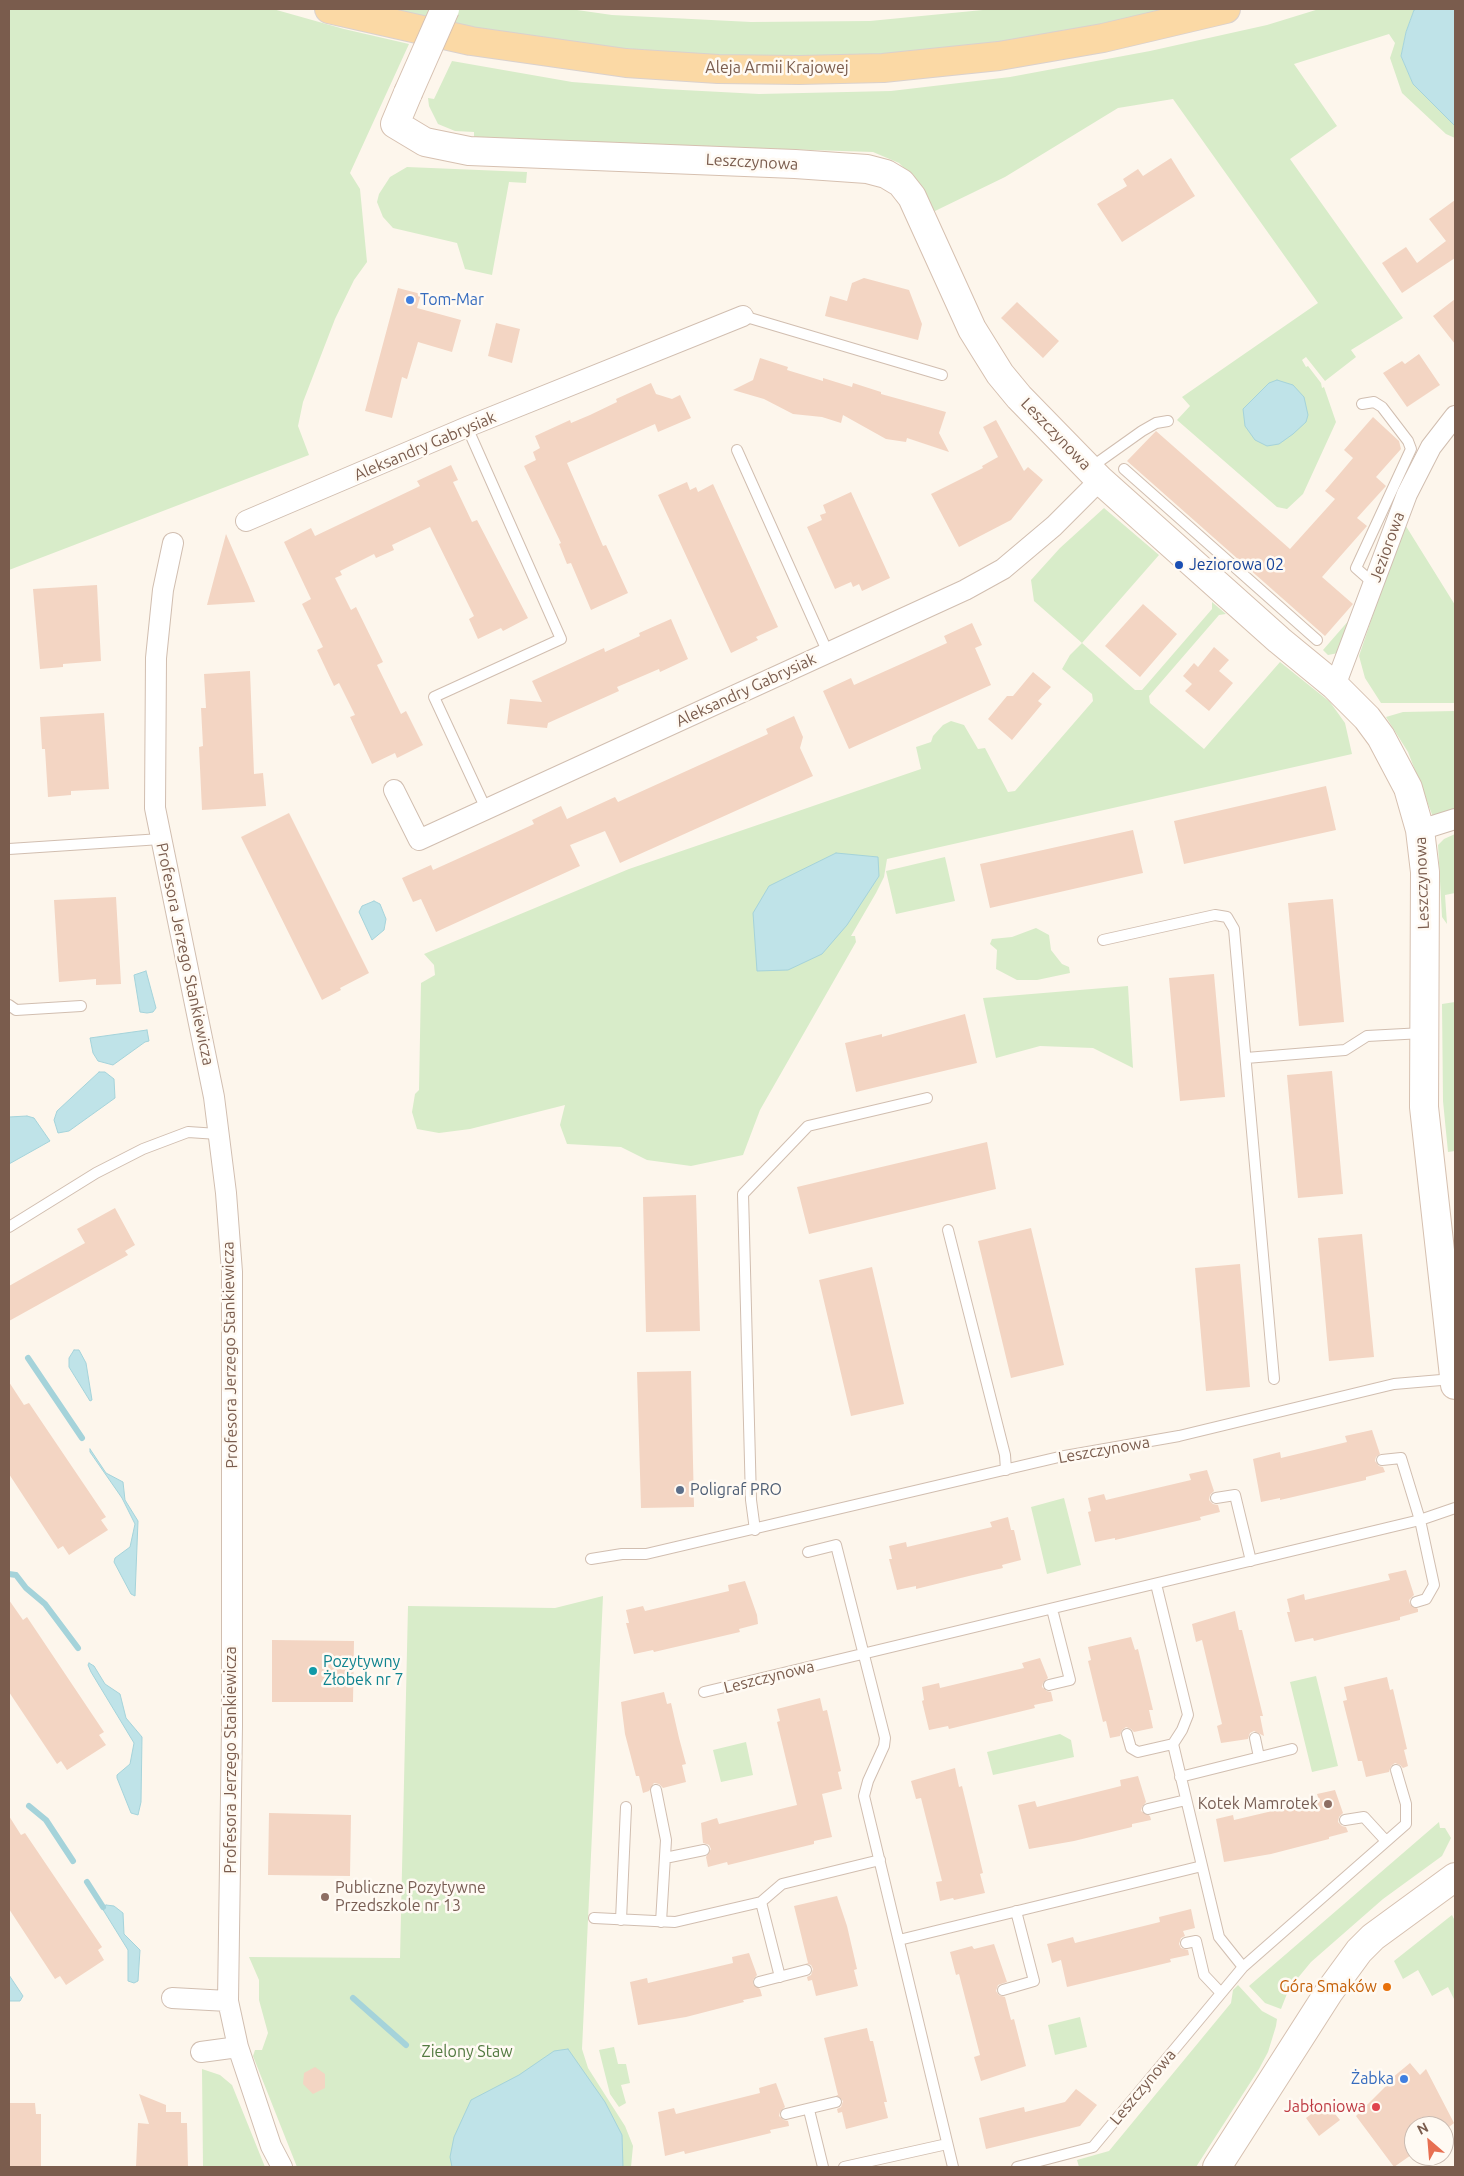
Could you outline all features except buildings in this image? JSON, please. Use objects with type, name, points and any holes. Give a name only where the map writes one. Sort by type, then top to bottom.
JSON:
[{"type":"main road","name":"Aleja Armii Krajowej","points":[[329,9],[471,41],[626,63],[718,69],[799,70],[883,68],[999,56],[1103,38],[1226,9]]},
{"type":"street","name":"Leszczynowa","points":[[445,9],[395,124],[425,142],[469,151],[795,164],[867,169],[886,174],[901,183],[912,197],[972,329],[1000,374],[1104,472],[1287,630],[1335,686],[1367,718],[1380,737],[1408,788],[1420,830],[1425,872],[1424,1107],[1445,1221],[1455,1382]]},
{"type":"street","name":"Aleksandry Gabrysiak","points":[[246,521],[466,427],[742,316]]},
{"type":"street","name":"Jeziorowa","points":[[1335,686],[1410,487],[1431,447],[1455,416]]},
{"type":"street","name":"Aleksandry Gabrysiak","points":[[394,790],[418,840],[965,590],[1003,568],[1054,526],[1104,472]]},
{"type":"street","name":"Profesora Jerzego Stankiewicza","points":[[173,542],[163,590],[156,658],[155,808],[214,1097],[226,1193],[232,1272],[232,1726],[228,2002],[238,2047],[271,2146],[282,2167]]},
{"type":"street","points":[[1420,830],[1455,819]]},
{"type":"street","points":[[1217,2167],[1329,1992],[1359,1951],[1373,1936],[1455,1877]]},
{"type":"street","points":[[172,1998],[228,2002]]},
{"type":"street","points":[[201,2052],[238,2047]]},
{"type":"lane","points":[[742,316],[942,375]]},
{"type":"lane","points":[[1362,404],[1374,402],[1382,407],[1408,441],[1411,449],[1356,568],[1373,583]]},
{"type":"lane","points":[[1104,472],[1142,431],[1156,423],[1168,421]]},
{"type":"lane","points":[[466,427],[561,639],[434,697],[486,809]]},
{"type":"lane","points":[[737,450],[828,653]]},
{"type":"lane","points":[[1287,630],[1317,640]]},
{"type":"lane","points":[[9,849],[161,839]]},
{"type":"lane","points":[[1104,940],[1216,916],[1227,918],[1234,929],[1274,1380]]},
{"type":"lane","points":[[9,1006],[16,1010],[81,1006]]},
{"type":"lane","points":[[1246,1058],[1345,1050],[1367,1036],[1423,1032]]},
{"type":"lane","points":[[755,1530],[751,1500],[743,1194],[808,1126],[927,1098]]},
{"type":"lane","points":[[9,1227],[96,1173],[143,1148],[188,1132],[218,1134]]},
{"type":"lane","points":[[948,1230],[1005,1455],[1006,1470]]},
{"type":"lane","name":"Leszczynowa","points":[[591,1559],[622,1554],[646,1554],[1059,1458],[1179,1436],[1394,1384],[1455,1382]]},
{"type":"lane","points":[[1382,1460],[1401,1458],[1420,1520],[1434,1585],[1426,1599],[1416,1602]]},
{"type":"lane","points":[[1216,1498],[1235,1495],[1252,1561]]},
{"type":"lane","name":"Leszczynowa","points":[[704,1692],[1420,1520],[1455,1508]]},
{"type":"lane","points":[[808,1552],[836,1546],[884,1738],[884,1746],[868,1781],[864,1796],[953,2167]]},
{"type":"lane","points":[[1127,1734],[1131,1748],[1138,1752],[1172,1744],[1182,1730],[1188,1715],[1156,1584]]},
{"type":"lane","points":[[1049,1685],[1070,1680],[1052,1609]]},
{"type":"lane","points":[[1255,1738],[1260,1757]]},
{"type":"lane","points":[[1172,1744],[1219,1937],[1243,1967]]},
{"type":"lane","points":[[1180,1777],[1292,1750]]},
{"type":"lane","name":"Leszczynowa","points":[[1017,2167],[1093,2147],[1243,1967],[1406,1824],[1406,1804],[1396,1770]]},
{"type":"lane","points":[[656,1790],[666,1840],[661,1922]]},
{"type":"lane","points":[[1148,1809],[1186,1800]]},
{"type":"lane","points":[[621,1920],[626,1807]]},
{"type":"lane","points":[[1345,1820],[1364,1816],[1386,1841]]},
{"type":"lane","points":[[665,1858],[704,1850]]},
{"type":"lane","points":[[594,1918],[675,1922],[761,1902],[782,1884],[880,1860]]},
{"type":"lane","points":[[899,1940],[1202,1866]]},
{"type":"lane","points":[[761,1902],[780,1977]]},
{"type":"lane","points":[[1003,1990],[1034,1981],[1016,1912]]},
{"type":"lane","points":[[1186,1943],[1196,1942],[1204,1975],[1221,1993]]},
{"type":"lane","points":[[759,1982],[806,1970]]},
{"type":"lane","points":[[786,2114],[836,2102]]},
{"type":"lane","points":[[809,2110],[823,2167]]},
{"type":"lane","points":[[844,2167],[948,2144]]},
{"type":"green space","points":[[9,9],[273,9],[344,29],[409,44],[350,173],[360,189],[367,262],[354,280],[335,319],[303,402],[298,426],[309,455],[9,570]]},
{"type":"green space","points":[[389,9],[570,9],[612,15],[751,22],[870,21],[993,9],[1165,9],[1031,40],[868,55],[757,58],[606,47],[498,34]]},
{"type":"green space","points":[[1319,9],[1417,9],[1414,10],[1406,32],[1401,56],[1413,84],[1455,126],[1455,138],[1446,134],[1402,93],[1390,58],[1395,43],[1389,34],[1294,64],[1337,126],[1290,159],[1403,318],[1351,350],[1356,357],[1325,381],[1306,357],[1302,360],[1321,383],[1322,388],[1324,387],[1336,422],[1303,494],[1287,509],[1277,507],[1177,420],[1190,406],[1182,397],[1318,303],[1173,99],[1118,108],[1005,177],[935,211],[929,210],[911,175],[899,163],[873,152],[474,139],[474,132],[455,131],[438,124],[429,106],[428,98],[434,99],[452,61],[572,82],[664,89],[759,94],[891,91],[1010,77],[1150,51],[1267,25]]},
{"type":"green space","points":[[407,167],[527,172],[526,183],[509,182],[492,275],[465,269],[457,243],[393,228],[383,217],[377,202],[379,194],[390,177]]},
{"type":"green space","points":[[1104,508],[1159,555],[1082,643],[1034,601],[1031,580],[1060,548]]},
{"type":"green space","points":[[1404,523],[1455,605],[1455,703],[1381,703],[1365,678],[1359,656]]},
{"type":"green space","points":[[1212,602],[1226,614],[1219,615],[1149,696],[1150,703],[1204,749],[1280,662],[1330,702],[1345,723],[1352,754],[887,859],[884,877],[851,936],[855,936],[856,942],[760,1110],[743,1155],[691,1166],[647,1160],[621,1147],[567,1144],[560,1125],[565,1105],[470,1129],[439,1133],[417,1129],[412,1112],[415,1094],[419,1090],[421,983],[435,975],[434,965],[424,954],[629,869],[921,769],[916,747],[931,742],[933,736],[943,725],[951,721],[964,725],[978,749],[985,748],[1008,792],[1015,791],[1093,701],[1092,694],[1062,669],[1070,655],[1082,643],[1135,690],[1142,690],[1212,609]]},
{"type":"green space","points":[[1357,611],[1338,653],[1328,655],[1323,650]]},
{"type":"green space","points":[[1455,711],[1455,810],[1433,817],[1408,752],[1386,717],[1403,712]]},
{"type":"green space","points":[[1455,834],[1455,893],[1445,895],[1447,924],[1442,917],[1438,845],[1444,839]]},
{"type":"green space","points":[[945,857],[955,901],[896,914],[886,871]]},
{"type":"green space","points":[[1036,928],[1049,935],[1051,950],[1062,964],[1069,967],[1070,973],[1037,980],[1017,980],[996,969],[997,950],[990,944],[992,939],[1012,937]]},
{"type":"green space","points":[[1128,986],[1133,1068],[1093,1048],[1040,1046],[996,1058],[983,998]]},
{"type":"green space","points":[[1455,1002],[1455,1151],[1448,1152],[1443,1101],[1442,1004]]},
{"type":"green space","points":[[1064,1498],[1081,1565],[1047,1574],[1031,1507]]},
{"type":"green space","points":[[603,1596],[582,2049],[588,2068],[625,2126],[633,2146],[631,2167],[297,2167],[253,2056],[255,2050],[262,2050],[268,2033],[259,2000],[259,1980],[249,1957],[400,1958],[408,1606],[555,1608]]},
{"type":"green space","points":[[1316,1676],[1338,1766],[1312,1772],[1290,1682]]},
{"type":"green space","points":[[1060,1734],[1071,1740],[1074,1757],[993,1775],[987,1752]]},
{"type":"green space","points":[[746,1742],[753,1775],[721,1782],[713,1750]]},
{"type":"green space","points":[[1439,1822],[1440,1828],[1445,1828],[1451,1838],[1442,1856],[1383,1899],[1311,1962],[1297,1979],[1292,1981],[1281,2009],[1265,2003],[1249,1986]]},
{"type":"green space","points":[[1452,1915],[1455,1921],[1455,2001],[1448,1987],[1432,1996],[1418,1970],[1403,1979],[1394,1961]]},
{"type":"green space","points":[[1238,1985],[1262,2011],[1277,2019],[1276,2026],[1268,2052],[1259,2069],[1196,2167],[1079,2167],[1077,2160],[1109,2151],[1231,2003],[1233,1990]]},
{"type":"green space","points":[[1080,2017],[1087,2047],[1055,2055],[1048,2025]]},
{"type":"green space","points":[[614,2047],[618,2064],[626,2064],[630,2083],[621,2085],[626,2103],[619,2107],[610,2094],[599,2050]]},
{"type":"green space","points":[[202,2069],[220,2075],[232,2085],[265,2167],[203,2167]]},
{"type":"water","points":[[1455,9],[1455,126],[1413,84],[1401,56],[1406,32],[1414,10]]},
{"type":"water","points":[[1277,380],[1293,385],[1304,397],[1308,415],[1306,422],[1293,434],[1279,444],[1267,446],[1255,440],[1245,426],[1243,409],[1269,383]]},
{"type":"water","points":[[836,853],[878,857],[879,876],[847,925],[822,954],[788,970],[757,971],[753,913],[769,886]]},
{"type":"water","points":[[374,901],[380,904],[386,919],[384,930],[372,940],[359,912],[362,906]]},
{"type":"water","points":[[146,971],[156,1008],[153,1012],[147,1013],[140,1012],[134,975]]},
{"type":"water","points":[[147,1030],[149,1041],[113,1065],[98,1061],[93,1053],[90,1038]]},
{"type":"water","points":[[99,1072],[105,1072],[114,1079],[115,1098],[69,1131],[58,1133],[54,1120],[57,1111]]},
{"type":"water","points":[[27,1116],[34,1118],[50,1141],[9,1164],[9,1117]]},
{"type":"water","points":[[74,1350],[79,1350],[86,1363],[92,1400],[90,1401],[69,1367],[69,1358]]},
{"type":"water","points":[[90,1449],[106,1473],[123,1482],[125,1500],[138,1521],[135,1596],[131,1594],[114,1562],[115,1558],[130,1547],[135,1524],[122,1498],[90,1452]]},
{"type":"water","points":[[89,1663],[94,1666],[105,1684],[120,1694],[126,1718],[142,1737],[141,1802],[138,1815],[131,1813],[117,1778],[117,1775],[130,1764],[134,1743],[91,1672]]},
{"type":"water","points":[[106,1905],[114,1906],[123,1913],[124,1934],[140,1950],[138,1981],[134,1983],[128,1981],[128,1950],[102,1908]]},
{"type":"water","points":[[9,1975],[23,1996],[20,2001],[9,2001]]},
{"type":"water","name":"Zielony Staw","points":[[568,2049],[605,2102],[622,2135],[623,2167],[452,2167],[450,2157],[454,2137],[471,2100],[519,2075],[554,2051]]},
{"type":"waterway","points":[[28,1358],[82,1438]]},
{"type":"waterway","points":[[9,1574],[16,1575],[26,1588],[45,1604],[78,1648]]},
{"type":"waterway","points":[[29,1806],[46,1820],[73,1861]]},
{"type":"waterway","points":[[87,1882],[103,1907]]},
{"type":"waterway","points":[[353,1998],[406,2045]]},
{"type":"place","name":"Tom-Mar","points":[[410,300]]},
{"type":"place","name":"Jeziorowa 02","points":[[1179,565]]},
{"type":"place","name":"Poligraf PRO","points":[[680,1490]]},
{"type":"place","name":"Pozytywny Żłobek nr 7","points":[[313,1671]]},
{"type":"place","name":"Kotek Mamrotek","points":[[1328,1804]]},
{"type":"place","name":"Publiczne Pozytywne Przedszkole nr 13","points":[[325,1897]]},
{"type":"place","name":"Góra Smaków","points":[[1387,1987]]},
{"type":"place","name":"Żabka","points":[[1404,2079]]},
{"type":"place","name":"Jabłoniowa","points":[[1376,2107]]}]
